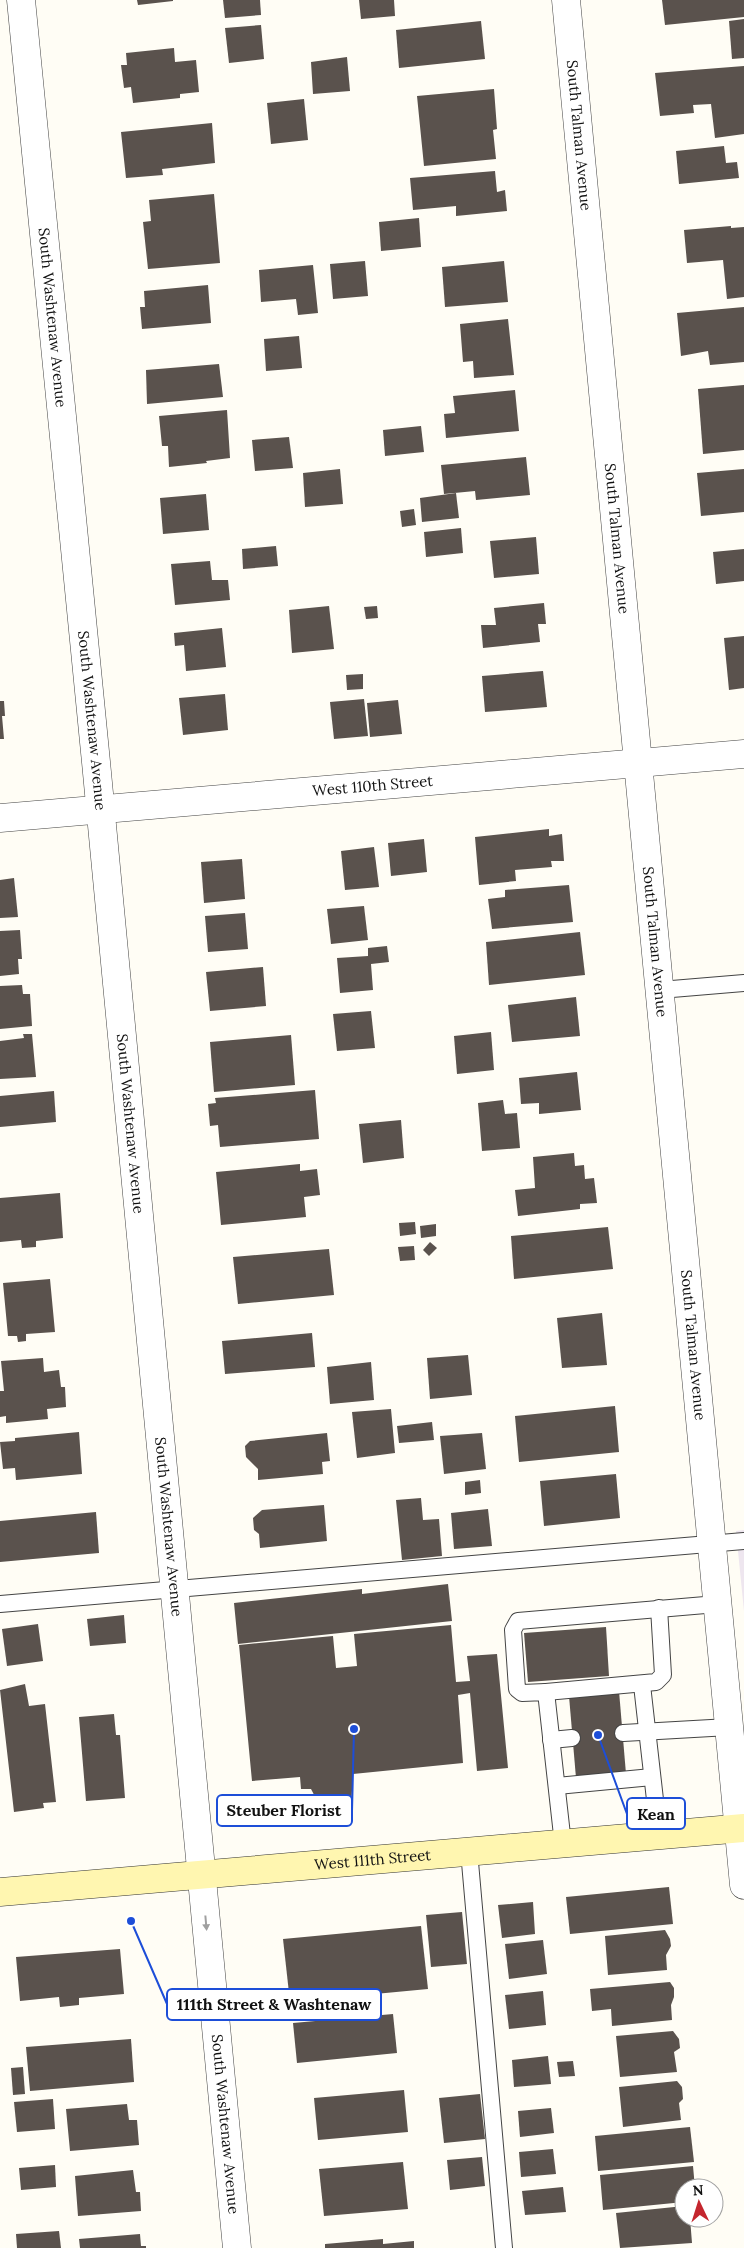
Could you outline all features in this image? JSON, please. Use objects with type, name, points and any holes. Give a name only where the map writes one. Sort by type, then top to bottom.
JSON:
[{"type":"main road","name":"West 111th Street","points":[[0,1892],[741,1828]]},
{"type":"street","name":"South Washtenaw Avenue","points":[[22,0],[101,810],[173,1590],[237,2248]]},
{"type":"street","name":"South Talman Avenue","points":[[566,0],[713,1544],[717,1604],[741,1828],[744,1885]]},
{"type":"street","name":"West 110th Street","points":[[0,818],[744,754]]},
{"type":"lane","points":[[660,990],[744,983]]},
{"type":"lane","points":[[0,1604],[744,1541]]},
{"type":"lane","points":[[659,1608],[664,1676],[656,1682],[642,1685],[546,1692],[522,1693],[517,1689],[513,1630],[518,1621],[659,1608],[717,1604]]},
{"type":"lane","points":[[642,1685],[659,1835]]},
{"type":"lane","points":[[546,1692],[563,1844]]},
{"type":"lane","points":[[623,1733],[729,1727]]},
{"type":"lane","points":[[551,1740],[572,1738]]},
{"type":"lane","points":[[557,1786],[652,1776]]},
{"type":"lane","points":[[469,1852],[504,2248]]},
{"type":"shaded area","points":[[744,1530],[744,1611],[736,1531]]},
{"type":"building","points":[[137,0],[173,0],[173,1],[138,5]]},
{"type":"building","points":[[223,0],[260,0],[261,15],[225,18]]},
{"type":"building","points":[[359,0],[394,0],[395,16],[361,19]]},
{"type":"building","points":[[662,0],[744,0],[744,17],[665,25]]},
{"type":"building","points":[[744,19],[744,58],[732,59],[729,21]]},
{"type":"building","points":[[481,21],[485,59],[399,68],[396,30]]},
{"type":"building","points":[[261,25],[264,59],[229,63],[225,28]]},
{"type":"building","points":[[174,48],[175,62],[196,60],[199,92],[180,94],[180,98],[133,103],[131,87],[124,88],[121,65],[127,65],[126,53]]},
{"type":"building","points":[[347,57],[350,91],[313,94],[311,62]]},
{"type":"building","points":[[744,66],[744,134],[715,138],[711,104],[693,105],[694,113],[660,116],[655,73]]},
{"type":"building","points":[[494,89],[497,129],[493,130],[496,159],[424,166],[417,96]]},
{"type":"building","points":[[304,99],[308,140],[271,144],[267,103]]},
{"type":"building","points":[[212,123],[215,163],[162,169],[163,175],[126,178],[121,132]]},
{"type":"building","points":[[724,146],[726,163],[737,162],[739,178],[679,184],[676,151]]},
{"type":"building","points":[[495,171],[497,192],[505,190],[507,211],[456,216],[456,206],[413,210],[410,178]]},
{"type":"building","points":[[214,194],[220,263],[148,269],[143,222],[151,221],[149,200]]},
{"type":"building","points":[[419,218],[421,247],[381,251],[379,222]]},
{"type":"building","points":[[731,226],[731,228],[744,227],[744,297],[727,299],[723,260],[687,263],[684,230]]},
{"type":"building","points":[[365,261],[368,296],[333,299],[330,264]]},
{"type":"building","points":[[504,261],[508,302],[445,307],[442,267]]},
{"type":"building","points":[[313,265],[318,313],[298,315],[296,299],[261,302],[259,270]]},
{"type":"building","points":[[208,285],[211,323],[142,329],[140,307],[145,307],[144,291]]},
{"type":"building","points":[[744,307],[744,362],[710,365],[708,351],[681,356],[677,313]]},
{"type":"building","points":[[508,319],[514,375],[474,378],[473,361],[463,362],[460,324]]},
{"type":"building","points":[[299,336],[302,368],[266,371],[264,339]]},
{"type":"building","points":[[219,364],[223,397],[147,404],[146,370]]},
{"type":"building","points":[[744,385],[744,450],[703,454],[698,389]]},
{"type":"building","points":[[515,390],[519,431],[446,438],[444,414],[455,413],[453,396]]},
{"type":"building","points":[[227,410],[230,458],[206,461],[207,463],[169,467],[168,446],[162,446],[159,416]]},
{"type":"building","points":[[421,426],[424,452],[385,456],[383,430]]},
{"type":"building","points":[[289,437],[293,468],[255,471],[252,440]]},
{"type":"building","points":[[526,457],[530,495],[476,500],[475,491],[444,494],[441,465]]},
{"type":"building","points":[[340,469],[343,504],[305,507],[303,473]]},
{"type":"building","points":[[744,469],[744,512],[701,516],[697,473]]},
{"type":"building","points":[[456,493],[459,518],[422,522],[420,498]]},
{"type":"building","points":[[206,494],[209,530],[163,534],[160,498]]},
{"type":"building","points":[[414,509],[416,525],[402,527],[400,511]]},
{"type":"building","points":[[461,528],[463,553],[426,557],[424,532]]},
{"type":"building","points":[[536,537],[539,574],[494,578],[490,541]]},
{"type":"building","points":[[276,546],[278,566],[243,569],[242,549]]},
{"type":"building","points":[[744,549],[744,581],[716,584],[713,552]]},
{"type":"building","points":[[210,561],[212,580],[228,580],[230,600],[175,605],[171,564]]},
{"type":"building","points":[[544,603],[546,624],[538,624],[540,642],[483,648],[481,625],[496,625],[494,608]]},
{"type":"building","points":[[329,606],[334,649],[292,653],[289,610]]},
{"type":"building","points":[[377,606],[378,618],[366,619],[364,607]]},
{"type":"building","points":[[222,628],[226,667],[186,671],[184,645],[175,646],[174,633]]},
{"type":"building","points":[[744,636],[744,688],[729,690],[724,638]]},
{"type":"building","points":[[543,671],[547,707],[485,712],[482,676]]},
{"type":"building","points":[[363,674],[363,689],[347,690],[346,675]]},
{"type":"building","points":[[225,694],[228,730],[183,735],[179,698]]},
{"type":"building","points":[[364,699],[368,736],[334,739],[330,702]]},
{"type":"building","points":[[398,700],[402,734],[370,737],[367,703]]},
{"type":"building","points":[[0,701],[4,701],[5,716],[2,716],[4,739],[0,739]]},
{"type":"building","points":[[549,829],[549,836],[562,834],[564,861],[551,861],[552,867],[515,870],[516,881],[479,885],[475,837]]},
{"type":"building","points":[[424,839],[427,872],[391,876],[388,843]]},
{"type":"building","points":[[374,847],[379,887],[345,890],[341,851]]},
{"type":"building","points":[[242,859],[245,899],[204,903],[201,862]]},
{"type":"building","points":[[14,878],[18,917],[0,918],[0,880]]},
{"type":"building","points":[[569,885],[573,922],[492,929],[488,899],[505,897],[505,890]]},
{"type":"building","points":[[364,906],[368,940],[331,944],[327,909]]},
{"type":"building","points":[[245,913],[248,949],[208,952],[205,916]]},
{"type":"building","points":[[20,930],[22,959],[18,959],[19,974],[0,976],[0,931]]},
{"type":"building","points":[[580,932],[585,975],[489,985],[486,942]]},
{"type":"building","points":[[387,946],[389,962],[371,964],[373,990],[340,993],[337,958],[368,956],[368,948]]},
{"type":"building","points":[[263,967],[266,1006],[210,1011],[206,972]]},
{"type":"building","points":[[22,985],[23,994],[30,994],[32,1026],[0,1029],[0,986]]},
{"type":"building","points":[[576,997],[580,1036],[512,1042],[508,1005]]},
{"type":"building","points":[[371,1011],[375,1048],[337,1051],[333,1014]]},
{"type":"building","points":[[491,1032],[494,1070],[457,1074],[454,1036]]},
{"type":"building","points":[[23,1034],[32,1034],[36,1077],[0,1079],[0,1041],[24,1038]]},
{"type":"building","points":[[291,1035],[295,1085],[214,1092],[210,1042]]},
{"type":"building","points":[[577,1072],[581,1110],[539,1114],[539,1103],[521,1104],[519,1078]]},
{"type":"building","points":[[315,1090],[319,1139],[220,1147],[218,1125],[210,1126],[208,1104],[216,1103],[215,1098]]},
{"type":"building","points":[[54,1091],[56,1122],[0,1127],[0,1096]]},
{"type":"building","points":[[503,1100],[505,1114],[517,1113],[520,1148],[482,1151],[478,1103]]},
{"type":"building","points":[[401,1120],[404,1158],[363,1163],[359,1124]]},
{"type":"building","points":[[574,1153],[575,1166],[584,1165],[585,1179],[594,1178],[597,1203],[580,1204],[580,1209],[518,1216],[515,1190],[535,1188],[533,1157]]},
{"type":"building","points":[[300,1164],[300,1171],[317,1169],[320,1195],[304,1197],[306,1217],[221,1225],[216,1172]]},
{"type":"building","points":[[60,1193],[63,1238],[36,1241],[36,1247],[22,1248],[21,1240],[0,1242],[0,1198]]},
{"type":"building","points":[[415,1222],[416,1234],[400,1236],[399,1223]]},
{"type":"building","points":[[436,1224],[436,1236],[421,1238],[420,1226]]},
{"type":"building","points":[[608,1227],[613,1269],[514,1279],[511,1236]]},
{"type":"building","points":[[430,1242],[437,1248],[429,1256],[423,1250]]},
{"type":"building","points":[[414,1246],[415,1260],[400,1261],[398,1247]]},
{"type":"building","points":[[329,1249],[334,1295],[238,1304],[233,1257]]},
{"type":"building","points":[[50,1279],[55,1332],[26,1334],[26,1341],[18,1342],[17,1336],[8,1336],[3,1283]]},
{"type":"building","points":[[602,1313],[607,1365],[562,1368],[557,1318]]},
{"type":"building","points":[[312,1333],[315,1367],[225,1374],[222,1341]]},
{"type":"building","points":[[468,1355],[472,1395],[430,1399],[427,1358]]},
{"type":"building","points":[[43,1358],[44,1372],[59,1370],[61,1387],[65,1387],[66,1407],[47,1409],[48,1419],[6,1423],[6,1416],[0,1417],[0,1391],[4,1391],[1,1361]]},
{"type":"building","points":[[371,1362],[374,1400],[330,1404],[327,1367]]},
{"type":"building","points":[[615,1406],[619,1452],[519,1462],[515,1416]]},
{"type":"building","points":[[391,1409],[395,1453],[357,1458],[352,1412]]},
{"type":"building","points":[[432,1422],[434,1440],[399,1443],[397,1426]]},
{"type":"building","points":[[79,1432],[82,1474],[16,1480],[15,1468],[3,1469],[0,1442],[15,1441],[15,1438]]},
{"type":"building","points":[[327,1433],[330,1461],[322,1462],[323,1474],[258,1480],[258,1469],[246,1457],[245,1446],[250,1441]]},
{"type":"building","points":[[482,1433],[486,1469],[444,1474],[440,1436]]},
{"type":"building","points":[[616,1474],[620,1518],[544,1526],[540,1481]]},
{"type":"building","points":[[480,1480],[481,1493],[465,1495],[465,1482]]},
{"type":"building","points":[[421,1498],[423,1520],[439,1519],[442,1556],[402,1560],[396,1500]]},
{"type":"building","points":[[324,1505],[327,1541],[260,1548],[259,1534],[254,1530],[253,1518],[262,1510]]},
{"type":"building","points":[[488,1509],[492,1546],[454,1549],[451,1513]]},
{"type":"building","points":[[96,1512],[99,1553],[0,1562],[0,1521]]},
{"type":"building","points":[[448,1584],[452,1621],[238,1644],[234,1603],[362,1589],[362,1594]]},
{"type":"building","points":[[124,1615],[126,1643],[90,1646],[87,1619]]},
{"type":"building","points":[[38,1624],[43,1661],[7,1666],[2,1629]]},
{"type":"building","points":[[451,1625],[456,1682],[470,1681],[467,1656],[497,1654],[508,1768],[477,1771],[470,1693],[458,1695],[463,1763],[353,1774],[351,1807],[322,1810],[311,1789],[301,1789],[300,1777],[252,1781],[239,1645],[333,1636],[336,1668],[357,1666],[354,1634]]},
{"type":"building","points":[[606,1627],[609,1676],[528,1682],[524,1633]]},
{"type":"building","points":[[25,1684],[29,1706],[45,1704],[56,1802],[43,1803],[44,1808],[14,1812],[0,1690]]},
{"type":"building","points":[[619,1691],[626,1774],[576,1778],[569,1696]]},
{"type":"building","points":[[114,1714],[116,1735],[120,1735],[125,1798],[86,1801],[79,1717]]},
{"type":"building","points":[[669,1887],[673,1924],[570,1934],[566,1897]]},
{"type":"building","points":[[533,1902],[535,1934],[502,1938],[498,1905]]},
{"type":"building","points":[[462,1912],[467,1964],[431,1967],[426,1915]]},
{"type":"building","points":[[421,1926],[428,1989],[290,2002],[283,1939]]},
{"type":"building","points":[[665,1930],[670,1939],[671,1946],[666,1955],[667,1970],[608,1975],[605,1936]]},
{"type":"building","points":[[543,1940],[547,1974],[509,1979],[505,1944]]},
{"type":"building","points":[[120,1949],[124,1994],[79,1998],[79,2005],[60,2007],[59,1997],[20,2001],[16,1957]]},
{"type":"building","points":[[670,1982],[674,1988],[674,1997],[671,2005],[672,2020],[612,2026],[611,2009],[592,2011],[590,1989]]},
{"type":"building","points":[[543,1991],[546,2025],[509,2029],[505,1995]]},
{"type":"building","points":[[393,2014],[397,2053],[297,2063],[293,2023]]},
{"type":"building","points":[[673,2031],[679,2039],[680,2048],[674,2052],[677,2072],[620,2077],[616,2036]]},
{"type":"building","points":[[131,2039],[134,2082],[30,2091],[26,2047]]},
{"type":"building","points":[[548,2056],[551,2084],[514,2087],[512,2060]]},
{"type":"building","points":[[573,2061],[575,2076],[559,2077],[557,2062]]},
{"type":"building","points":[[23,2067],[25,2094],[13,2095],[11,2068]]},
{"type":"building","points":[[677,2081],[682,2087],[683,2099],[679,2103],[681,2120],[623,2127],[619,2087]]},
{"type":"building","points":[[404,2090],[408,2132],[318,2140],[314,2098]]},
{"type":"building","points":[[480,2094],[485,2139],[444,2143],[439,2098]]},
{"type":"building","points":[[53,2099],[55,2129],[17,2132],[14,2102]]},
{"type":"building","points":[[127,2104],[129,2120],[137,2120],[139,2145],[70,2151],[66,2109]]},
{"type":"building","points":[[551,2108],[554,2133],[520,2137],[518,2111]]},
{"type":"building","points":[[690,2127],[694,2162],[598,2171],[595,2136]]},
{"type":"building","points":[[553,2149],[556,2174],[521,2177],[519,2152]]},
{"type":"building","points":[[482,2157],[485,2186],[450,2190],[447,2160]]},
{"type":"building","points":[[403,2162],[408,2209],[324,2216],[319,2169]]},
{"type":"building","points":[[55,2165],[56,2187],[21,2190],[19,2168]]},
{"type":"building","points":[[693,2166],[694,2178],[674,2178],[674,2203],[603,2210],[600,2175]]},
{"type":"building","points":[[133,2170],[136,2192],[140,2192],[141,2211],[78,2216],[75,2176]]},
{"type":"building","points":[[563,2187],[566,2212],[525,2215],[522,2191]]},
{"type":"building","points":[[674,2207],[674,2228],[691,2228],[692,2243],[620,2248],[616,2213]]},
{"type":"building","points":[[59,2231],[61,2248],[17,2248],[16,2234]]},
{"type":"building","points":[[140,2234],[141,2246],[146,2246],[146,2248],[80,2248],[79,2239]]},
{"type":"building","points":[[383,2239],[383,2244],[414,2241],[414,2248],[325,2248],[325,2244]]},
{"type":"place","name":"Steuber Florist","points":[[354,1729]]},
{"type":"place","name":"Kean","points":[[598,1735]]},
{"type":"place","name":"111th Street & Washtenaw","points":[[131,1921]]}]
